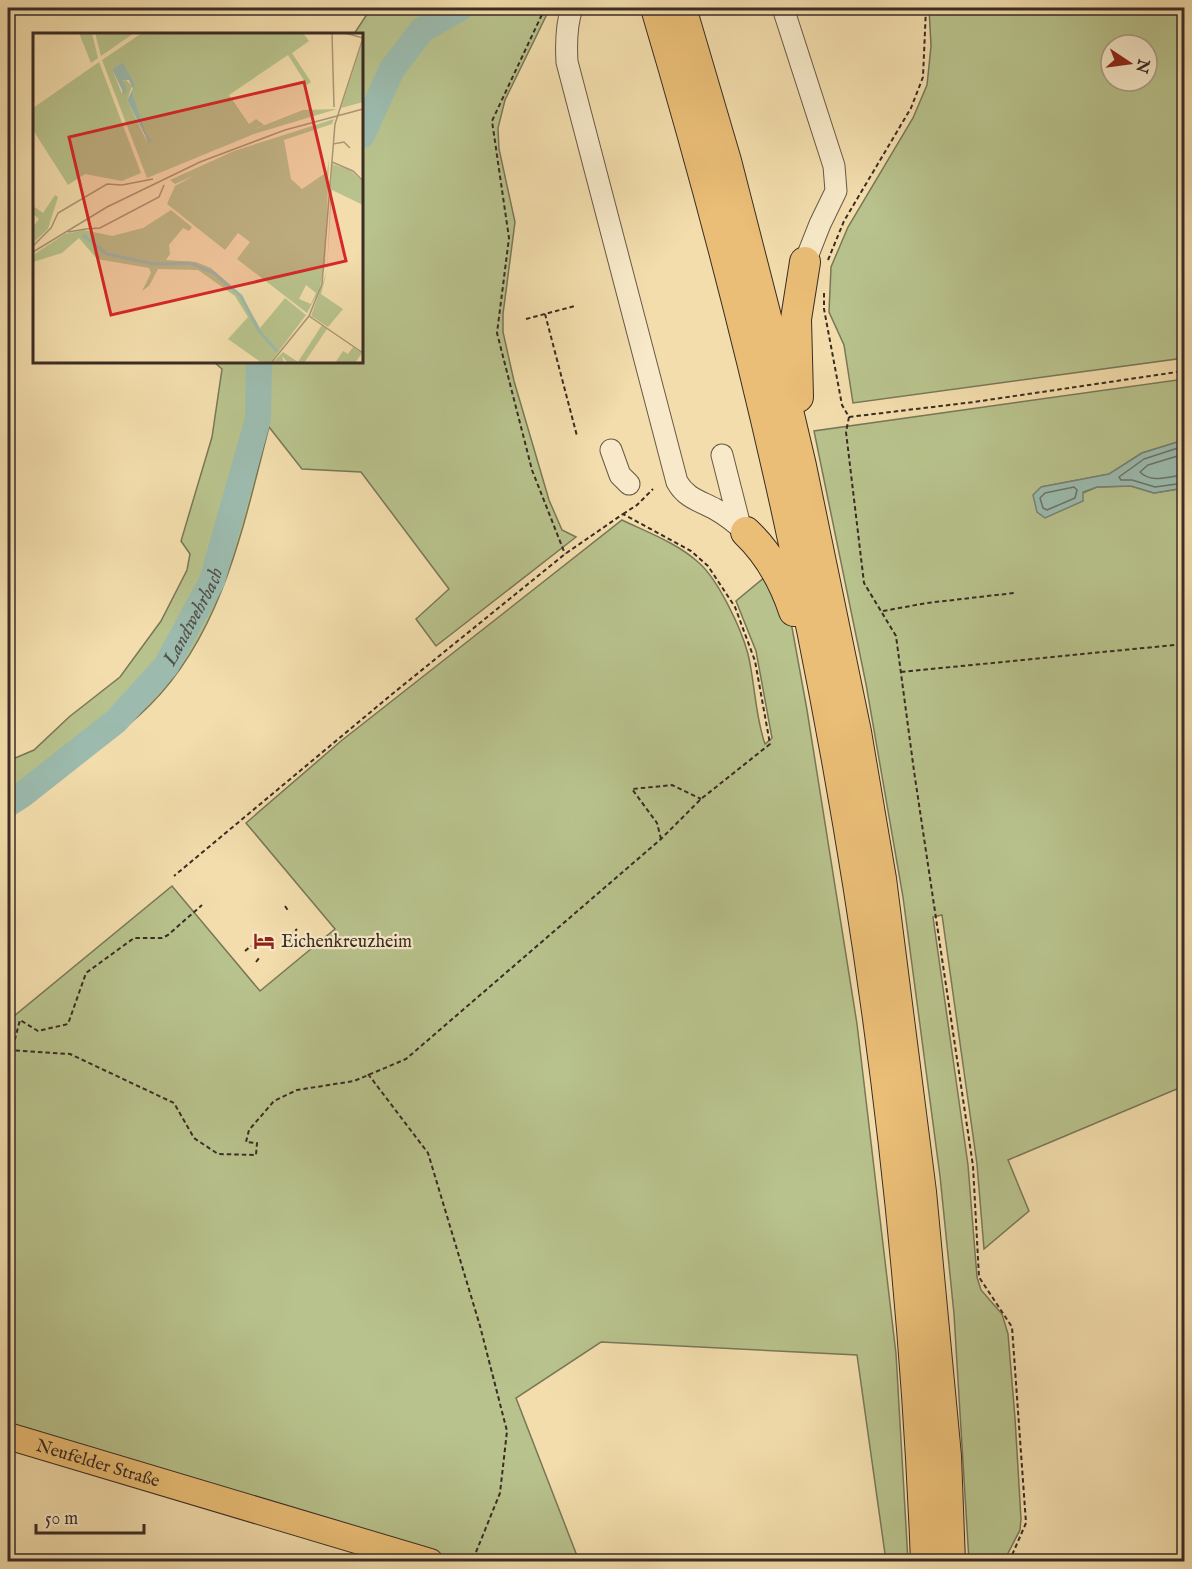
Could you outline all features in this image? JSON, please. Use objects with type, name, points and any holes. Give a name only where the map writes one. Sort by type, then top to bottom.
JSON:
[{"type":"highway","points":[[656,8],[725,256],[761,398],[826,708],[857,882],[896,1171],[916,1379],[926,1562]]},
{"type":"highway","points":[[681,8],[729,172],[765,312],[801,466],[856,732],[883,891],[922,1204],[946,1456],[950,1562]]},
{"type":"highway","points":[[801,466],[796,319],[819,272]]},
{"type":"highway","points":[[743,529],[770,560],[788,592],[826,708]]},
{"type":"main road","name":"Neufelder Straße","points":[[8,1436],[430,1562]]},
{"type":"lane","points":[[572,8],[568,18],[566,43],[570,79],[677,482],[692,498],[717,510],[743,529]]},
{"type":"lane","points":[[783,8],[837,178],[836,191],[820,224],[819,272]]},
{"type":"lane","points":[[611,450],[620,475],[629,484]]},
{"type":"lane","points":[[722,455],[743,529]]},
{"type":"path","points":[[545,8],[492,121],[509,238],[497,333],[532,470],[565,554]]},
{"type":"path","points":[[841,12],[853,8]]},
{"type":"path","points":[[926,8],[923,77],[911,108],[844,221],[828,260],[819,272],[842,405],[849,417],[846,432],[864,583],[896,636],[902,672],[914,771],[974,1166],[979,1277],[1012,1328],[1026,1523],[1010,1562]]},
{"type":"path","points":[[526,319],[575,306]]},
{"type":"path","points":[[545,314],[577,436]]},
{"type":"path","points":[[849,417],[974,402],[1185,371]]},
{"type":"path","points":[[174,876],[382,702],[565,554],[637,505],[653,489]]},
{"type":"path","points":[[8,1050],[70,1054],[174,1103],[194,1138],[218,1154],[256,1155],[256,1143],[246,1142],[249,1130],[274,1101],[297,1090],[354,1081],[406,1059],[661,839],[701,799],[770,744],[755,661],[735,607],[708,566],[691,551],[623,514]]},
{"type":"path","points":[[883,611],[927,603],[1014,593]]},
{"type":"path","points":[[902,672],[1185,644]]},
{"type":"path","points":[[661,839],[657,823],[632,789],[672,785],[701,799]]},
{"type":"path","points":[[8,1044],[15,1039],[20,1020],[38,1031],[69,1024],[86,974],[134,938],[162,938],[168,935],[202,905]]},
{"type":"path","points":[[285,906],[289,912]]},
{"type":"path","points":[[290,936],[297,929]]},
{"type":"path","points":[[245,951],[251,946]]},
{"type":"path","points":[[255,962],[260,957]]},
{"type":"path","points":[[368,1074],[428,1153],[480,1326],[507,1431],[500,1493],[472,1562]]},
{"type":"green space","points":[[371,8],[550,8],[505,100],[498,128],[499,149],[515,222],[503,314],[503,332],[514,381],[549,500],[562,530],[576,537],[436,646],[416,619],[449,589],[361,472],[302,469],[269,427],[228,575],[196,644],[175,676],[150,705],[117,734],[8,813],[8,761],[34,750],[69,717],[120,677],[161,621],[187,570],[190,554],[181,541],[212,437],[222,369],[215,363],[363,363],[363,33],[355,33]]},
{"type":"green space","points":[[929,8],[1184,8],[1184,358],[853,403],[844,345],[829,312],[831,267],[848,227],[913,118],[927,85],[931,46]]},
{"type":"green space","points":[[1184,379],[1184,440],[1142,453],[1110,474],[1041,487],[1083,493],[1097,487],[1131,486],[1154,493],[1184,488],[1184,1086],[1008,1160],[1029,1211],[984,1249],[977,1164],[942,915],[933,917],[968,1165],[977,1277],[981,1290],[1002,1314],[1008,1334],[1021,1519],[1020,1530],[1004,1561],[969,1561],[954,1314],[940,1176],[903,897],[866,684],[814,431]]},
{"type":"green space","points":[[622,520],[681,549],[698,562],[713,580],[728,605],[745,643],[765,744],[772,738],[756,651],[736,601],[771,572],[789,611],[857,1024],[896,1354],[908,1561],[886,1561],[857,1355],[601,1342],[516,1398],[579,1561],[451,1561],[8,1432],[8,1021],[172,886],[260,991],[335,929],[246,823],[341,741]]},
{"type":"water","points":[[1184,440],[1184,488],[1154,493],[1131,486],[1097,487],[1083,492],[1083,501],[1045,518],[1037,512],[1033,495],[1041,487],[1109,474],[1142,453]]},
{"type":"waterway","name":"Landwehrbach","points":[[363,133],[392,69],[422,30],[460,8]]},
{"type":"waterway","name":"Landwehrbach","points":[[8,804],[116,721],[166,666],[212,581],[258,419],[259,363]]},
{"type":"place","name":"Eichenkreuzheim","points":[[264,941]]}]
